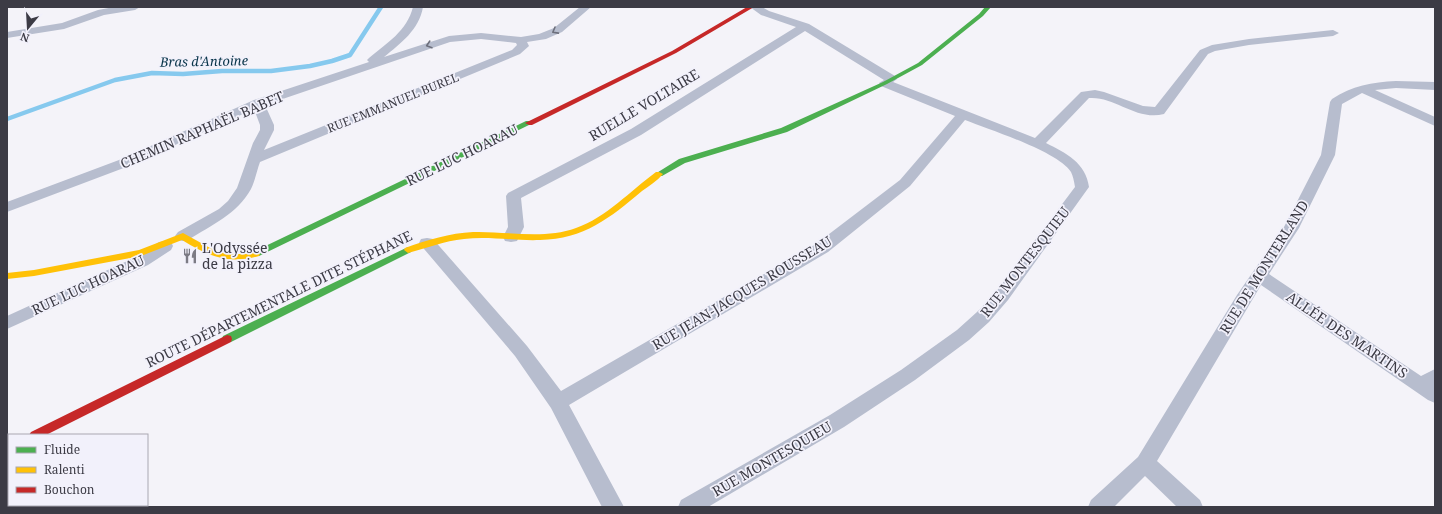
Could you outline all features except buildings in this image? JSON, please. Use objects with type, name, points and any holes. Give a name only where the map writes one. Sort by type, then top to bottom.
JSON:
[{"type":"main road","name":"RUE LUC HOARAU","points":[[7,276],[34,273],[141,253],[168,244],[183,236],[218,256],[237,259],[254,255],[632,73],[674,52],[751,7]]},
{"type":"main road","name":"ROUTE DÉPARTEMENTALE DITE STÉPHANE","points":[[37,434],[398,254],[440,239],[462,236],[544,238],[569,234],[587,227],[606,217],[656,176],[682,161],[784,130],[888,81],[920,64],[981,15],[988,7]]},
{"type":"street","points":[[7,35],[64,26],[86,12],[102,12],[135,7]]},
{"type":"street","name":"CHEMIN RAPHAËL BABET","points":[[7,207],[124,164],[258,103],[368,65],[404,34],[413,23],[418,7]]},
{"type":"street","points":[[368,65],[449,39],[481,36],[521,40],[537,38],[551,34],[558,30],[586,7]]},
{"type":"street","name":"RUE MONTESQUIEU","points":[[689,507],[837,421],[908,375],[963,335],[983,317],[1002,296],[1082,187],[1080,173],[1075,167],[1061,157],[1037,144],[888,81],[805,26],[765,14],[756,7]]},
{"type":"street","name":"RUELLE VOLTAIRE","points":[[511,237],[516,226],[513,196],[636,132],[805,26]]},
{"type":"street","points":[[1037,144],[1085,95],[1101,95],[1143,110],[1159,111],[1204,52],[1212,48],[1248,42],[1333,32]]},
{"type":"street","name":"RUE EMMANUEL BUREL","points":[[255,159],[516,52],[522,46],[521,40]]},
{"type":"street","points":[[1363,89],[1381,85],[1435,86]]},
{"type":"street","points":[[1363,89],[1435,122]]},
{"type":"street","name":"RUE DE MONTERLAND","points":[[1099,507],[1145,462],[1243,299],[1291,228],[1328,155],[1336,102],[1346,94],[1363,89]]},
{"type":"street","points":[[183,236],[224,212],[233,204],[244,188],[267,130],[267,125],[258,103]]},
{"type":"street","name":"RUE JEAN-JACQUES ROUSSEAU","points":[[558,402],[822,248],[905,183],[963,114]]},
{"type":"street","name":"RUE LUC HOARAU","points":[[7,323],[142,261],[168,244]]},
{"type":"street","points":[[427,244],[522,351],[558,402],[612,507]]},
{"type":"street","name":"ALLÉE DES MARTINS","points":[[1259,275],[1430,385]]},
{"type":"street","points":[[1145,462],[1192,507]]},
{"type":"waterway","name":"Bras d'Antoine","points":[[7,119],[115,80],[152,73],[183,74],[222,71],[271,71],[310,66],[332,61],[350,55],[381,7]]},
{"type":"traffic: fast","points":[[659,174],[682,161],[784,130],[885,83],[920,64],[981,15],[988,7]]},
{"type":"traffic: fast","points":[[256,254],[529,123]]},
{"type":"traffic: fast","points":[[227,339],[408,250]]},
{"type":"traffic: slow","points":[[408,250],[440,240],[473,235],[540,237],[567,234],[580,230],[601,219],[659,174]]},
{"type":"traffic: slow","points":[[7,276],[34,273],[141,253],[183,236],[209,251],[227,257],[246,257],[256,254]]},
{"type":"traffic: jam","points":[[529,123],[674,52],[751,7]]},
{"type":"traffic: jam","points":[[37,434],[227,339]]},
{"type":"place","name":"L'Odyssée de la pizza","points":[[190,256]]}]
